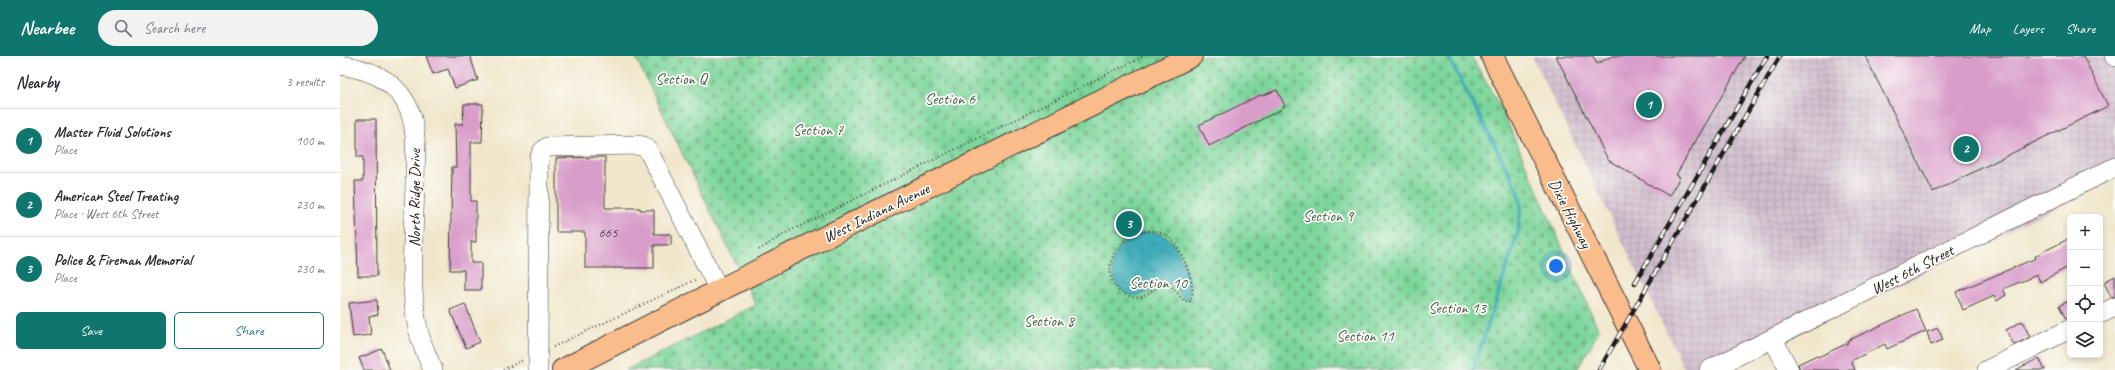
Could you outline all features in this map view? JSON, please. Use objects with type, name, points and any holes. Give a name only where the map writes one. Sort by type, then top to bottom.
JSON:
[{"type":"main road","name":"West Indiana Avenue","points":[[563,370],[715,282],[1191,56]]},
{"type":"main road","name":"Dixie Highway","points":[[1492,56],[1650,370]]},
{"type":"street","name":"North Ridge Drive","points":[[340,65],[367,71],[388,82],[401,96],[410,113],[414,132],[415,157],[414,286],[416,314],[424,350],[433,370]]},
{"type":"street","points":[[538,362],[539,158],[547,147],[643,146],[651,155],[715,282]]},
{"type":"street","name":"West 6th Street","points":[[1709,370],[2115,167]]},
{"type":"street","points":[[2103,312],[2115,306]]},
{"type":"street","points":[[1987,370],[2067,330]]},
{"type":"street","points":[[1773,338],[1789,370]]},
{"type":"path","points":[[755,253],[784,234],[1144,56]]},
{"type":"path","points":[[1154,231],[1169,237],[1178,248],[1187,268],[1193,295],[1190,301],[1184,301],[1170,284],[1165,284],[1149,294],[1138,297],[1127,295],[1118,289],[1111,273],[1111,262],[1115,249],[1124,240],[1134,234],[1154,231]]},
{"type":"path","points":[[503,370],[538,362],[715,282]]},
{"type":"shaded area","points":[[1532,56],[2115,56],[2115,178],[1726,370],[1685,370]]},
{"type":"green space","points":[[635,56],[1471,56],[1501,108],[1599,331],[1577,370],[626,370],[756,305]]},
{"type":"water","points":[[1149,232],[1159,234],[1169,239],[1182,259],[1190,287],[1191,294],[1189,300],[1185,299],[1171,283],[1166,282],[1144,293],[1131,295],[1123,291],[1115,281],[1113,262],[1115,254],[1125,242],[1133,237]]},
{"type":"building","points":[[426,56],[470,56],[478,80],[455,88],[448,69],[433,74]]},
{"type":"building","points":[[1556,56],[1593,56],[1597,64],[1612,56],[1745,56],[1676,175],[1680,177],[1669,196],[1608,160]]},
{"type":"building","points":[[1865,56],[2083,56],[2108,106],[1933,192]]},
{"type":"building","points":[[1277,90],[1285,106],[1281,108],[1282,109],[1209,146],[1199,125],[1260,95],[1261,96]]},
{"type":"building","points":[[464,104],[483,104],[482,142],[471,142],[471,201],[476,201],[476,242],[471,242],[471,263],[481,263],[481,290],[464,290],[464,270],[450,270],[452,167],[456,167],[455,124],[463,124]]},
{"type":"building","points":[[357,119],[376,119],[377,276],[358,276],[355,181],[363,181],[363,157],[357,157]]},
{"type":"building","points":[[605,157],[605,208],[640,208],[640,210],[654,210],[654,234],[671,234],[671,245],[654,245],[654,268],[585,268],[585,232],[556,232],[556,158]]},
{"type":"building","points":[[2067,240],[2067,268],[2040,282],[2037,275],[2003,289],[2006,295],[1997,301],[1994,296],[1963,310],[1956,292],[2036,258],[2035,256]]},
{"type":"building","points":[[2115,276],[2115,296],[2111,297],[2104,282]]},
{"type":"building","points":[[377,300],[378,315],[369,316],[371,335],[353,337],[349,303]]},
{"type":"building","points":[[2067,302],[2067,319],[2066,319],[2059,306]]},
{"type":"building","points":[[465,304],[480,342],[466,348],[450,310]]},
{"type":"building","points":[[1916,309],[1926,331],[1887,349],[1885,344],[1851,361],[1855,370],[1800,370],[1798,364],[1817,355],[1818,357],[1848,343],[1847,341]]},
{"type":"building","points":[[2022,321],[2030,337],[2014,345],[2006,330]]},
{"type":"building","points":[[1938,328],[1943,340],[1931,345],[1927,332]]},
{"type":"building","points":[[382,349],[390,370],[364,370],[359,358]]},
{"type":"building","points":[[2039,358],[2045,370],[2016,370]]},
{"type":"waterway","points":[[1448,56],[1518,190],[1521,205],[1518,233],[1473,370]]},
{"type":"railway","points":[[1635,283],[1767,56]]},
{"type":"railway","points":[[1599,370],[1780,56]]},
{"type":"place","name":"Master Fluid Solutions","points":[[1649,105]]},
{"type":"place","name":"American Steel Treating","points":[[1966,149]]},
{"type":"place","name":"Police & Fireman Memorial","points":[[1129,224]]},
{"type":"park label","name":"Section Q","points":[[681,78]]},
{"type":"park label","name":"Section 6","points":[[950,98]]},
{"type":"park label","name":"Section 7","points":[[818,129]]},
{"type":"park label","name":"Section 9","points":[[1328,215]]},
{"type":"park label","name":"Section 10","points":[[1158,282]]},
{"type":"park label","name":"Section 13","points":[[1457,307]]},
{"type":"park label","name":"Section 8","points":[[1049,320]]},
{"type":"park label","name":"Section 11","points":[[1365,335]]}]
